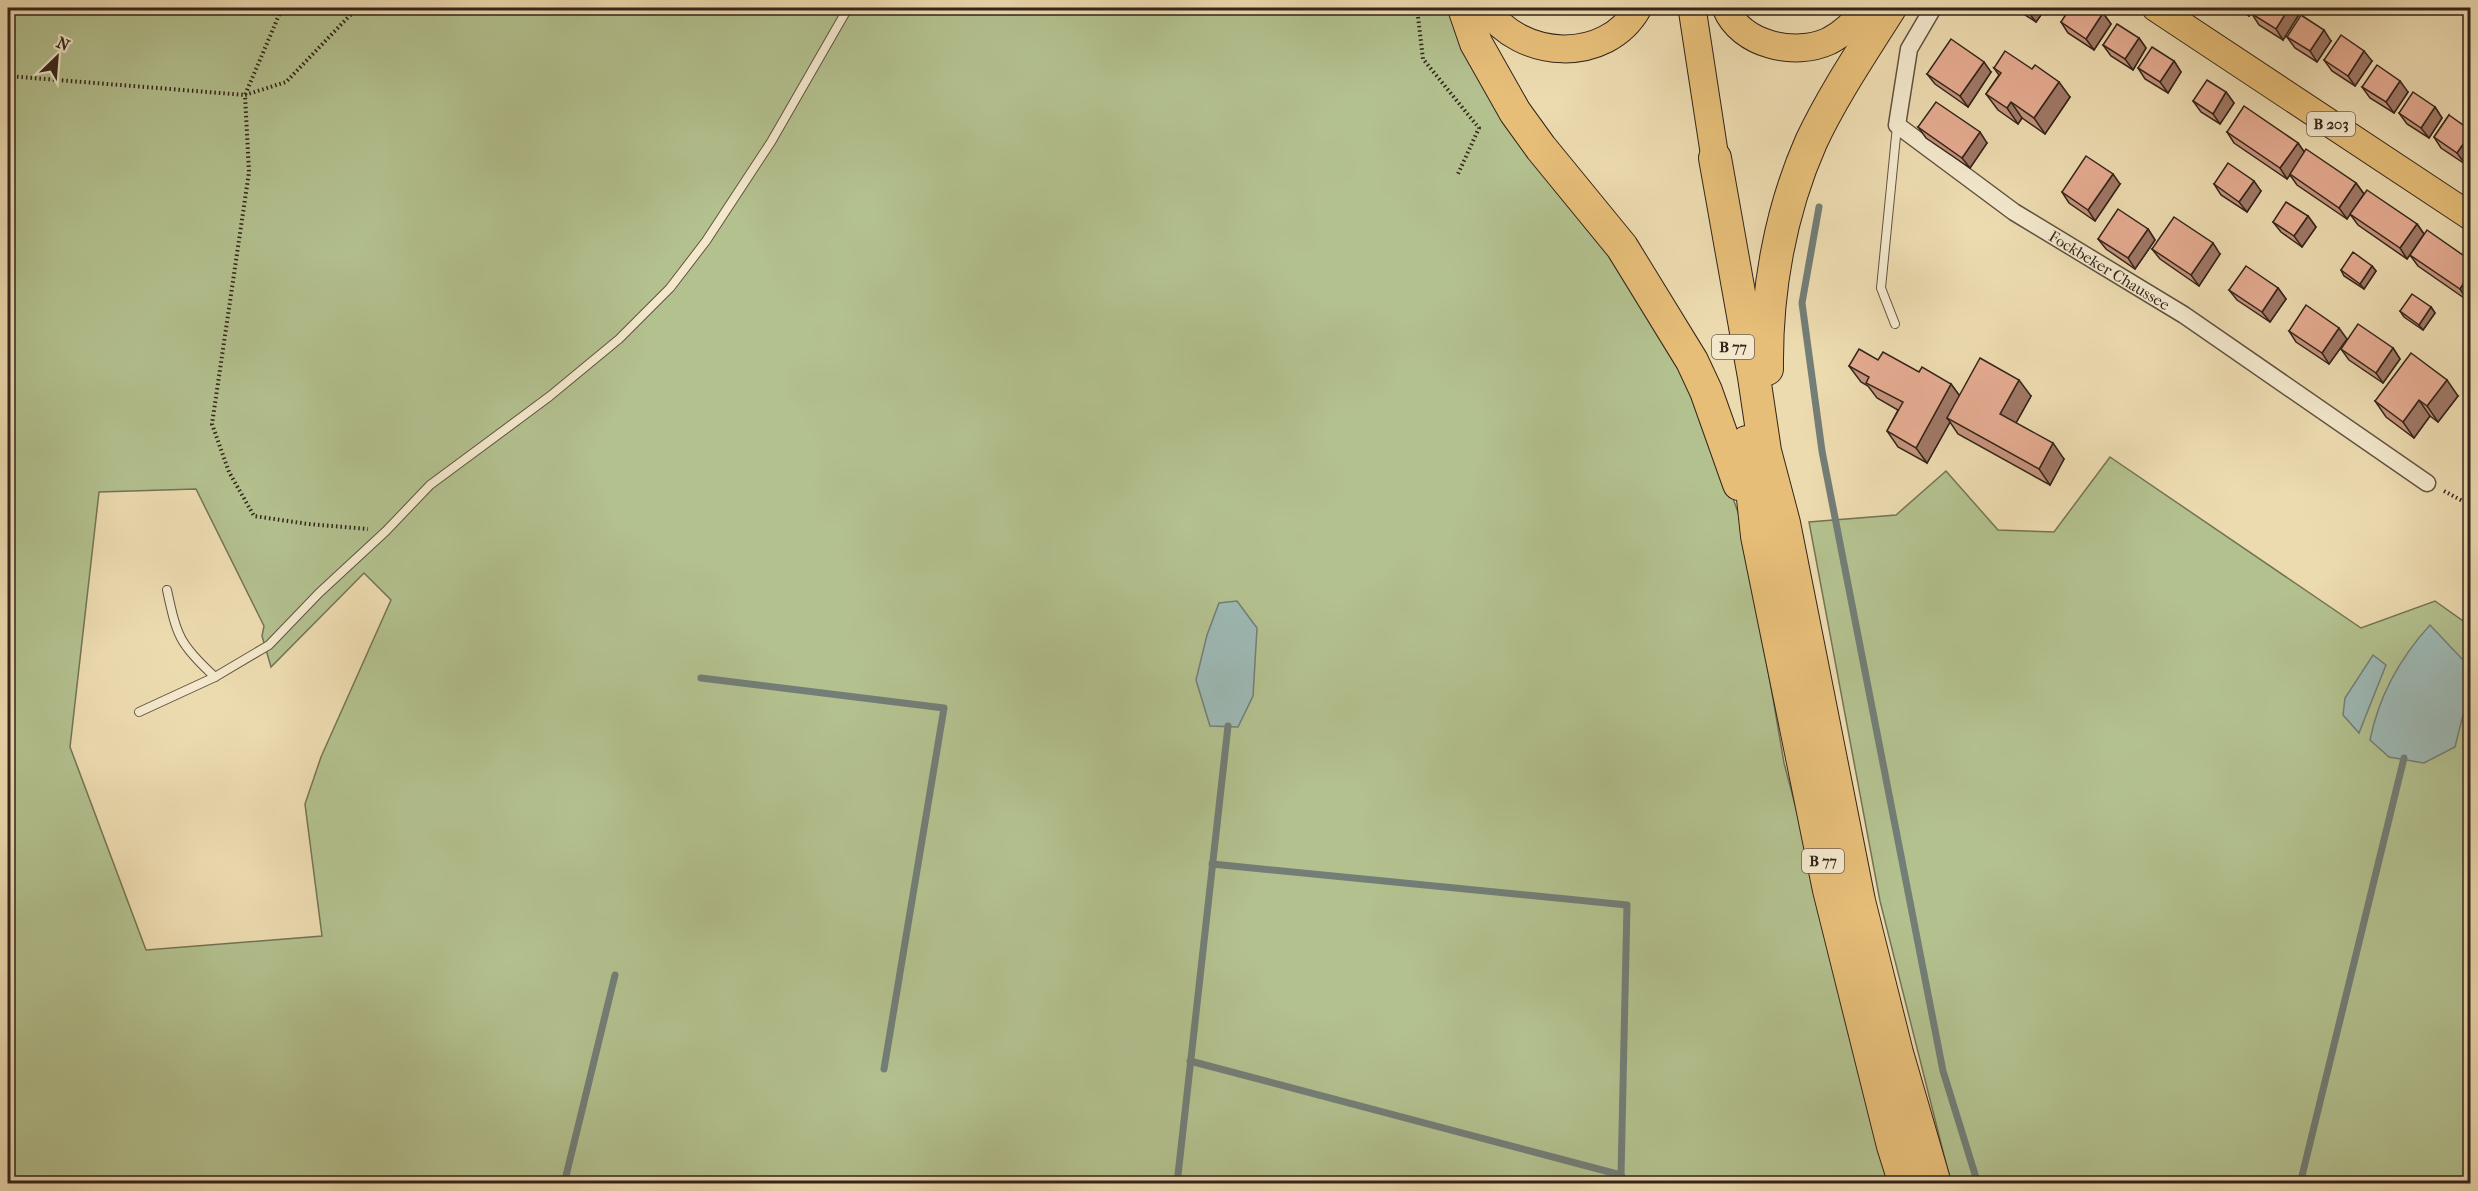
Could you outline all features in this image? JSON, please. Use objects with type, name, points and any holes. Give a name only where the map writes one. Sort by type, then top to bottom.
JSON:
[{"type":"highway","points":[[1464,8],[1476,43],[1515,112],[1541,148],[1622,248],[1692,361],[1770,530]]},
{"type":"highway","points":[[1770,530],[1767,340],[1771,291],[1782,227],[1812,141],[1840,87],[1890,8]]},
{"type":"highway","name":"B 77","points":[[1715,158],[1726,304],[1744,423],[1897,1053],[1935,1184]]},
{"type":"highway","name":"B 77","points":[[1770,530],[1829,890],[1893,1146],[1905,1184]]},
{"type":"main road","points":[[1486,8],[1506,31],[1528,43],[1567,49],[1586,47],[1602,40],[1621,29],[1638,8]]},
{"type":"main road","name":"B 77","points":[[1692,8],[1715,158]]},
{"type":"main road","points":[[1726,8],[1742,30],[1765,43],[1800,49],[1828,41],[1847,30],[1867,8]]},
{"type":"main road","name":"B 203","points":[[2156,8],[2470,216]]},
{"type":"street","points":[[1897,125],[1909,49],[1933,8]]},
{"type":"street","name":"Fockbeker Chaussee","points":[[1897,125],[2014,212],[2184,315],[2427,483]]},
{"type":"lane","points":[[139,712],[215,677],[269,645],[430,485],[550,396],[619,339],[670,288],[706,241],[771,142],[848,8]]},
{"type":"lane","points":[[1895,324],[1881,288],[1897,125]]},
{"type":"lane","points":[[167,590],[176,630],[189,653],[215,677]]},
{"type":"path","points":[[282,8],[245,95],[249,172],[212,424],[230,472],[254,516],[308,524],[386,531]]},
{"type":"path","points":[[8,75],[245,95],[286,82],[357,8]]},
{"type":"path","points":[[1416,8],[1423,59],[1479,128],[1458,174]]},
{"type":"path","points":[[2427,483],[2470,505]]},
{"type":"green space","points":[[8,8],[1457,8],[1635,282],[1699,403],[1744,529],[1784,763],[1895,1183],[8,1183]],"holes":[[[196,489],[264,626],[262,636],[271,667],[364,573],[391,600],[321,757],[305,804],[322,936],[146,950],[70,747],[99,492]]]},
{"type":"green space","points":[[2110,457],[2361,628],[2435,601],[2470,626],[2470,1183],[1951,1183],[1880,901],[1809,522],[1896,515],[1946,471],[1998,530],[2054,532]]},
{"type":"water","points":[[1237,601],[1257,628],[1253,696],[1238,727],[1210,726],[1196,680],[1207,635],[1219,603]]},
{"type":"water","points":[[2430,625],[2464,661],[2466,703],[2455,747],[2424,763],[2389,757],[2370,740],[2374,724],[2392,678],[2409,651]]},
{"type":"water","points":[[2373,655],[2386,665],[2359,733],[2343,715],[2345,698]]},
{"type":"building","points":[[2070,8],[2095,8],[2103,13],[2086,39],[2061,22]]},
{"type":"building","points":[[2256,8],[2289,8],[2276,29],[2252,14]]},
{"type":"building","points":[[2301,15],[2324,30],[2310,51],[2287,37]]},
{"type":"building","points":[[2117,24],[2139,38],[2125,59],[2103,45]]},
{"type":"building","points":[[2341,35],[2364,51],[2348,76],[2324,60]]},
{"type":"building","points":[[1951,39],[1984,62],[1960,96],[1927,74]]},
{"type":"building","points":[[2152,47],[2174,61],[2160,82],[2138,68]]},
{"type":"building","points":[[2005,51],[2032,69],[2035,65],[2059,82],[2034,118],[2011,102],[2007,108],[1986,94],[2001,73],[1994,68]]},
{"type":"building","points":[[2377,65],[2400,81],[2386,102],[2362,87]]},
{"type":"building","points":[[2207,80],[2226,92],[2213,114],[2193,101]]},
{"type":"building","points":[[2413,92],[2435,107],[2421,128],[2399,113]]},
{"type":"building","points":[[1936,102],[1980,132],[1962,158],[1918,127]]},
{"type":"building","points":[[2244,106],[2298,143],[2280,168],[2227,132]]},
{"type":"building","points":[[2449,115],[2470,130],[2470,134],[2457,153],[2434,137]]},
{"type":"building","points":[[2306,149],[2356,183],[2339,208],[2290,174]]},
{"type":"building","points":[[2086,156],[2113,174],[2088,210],[2062,192]]},
{"type":"building","points":[[2228,163],[2254,181],[2239,202],[2214,184]]},
{"type":"building","points":[[2367,190],[2417,224],[2400,248],[2350,214]]},
{"type":"building","points":[[2286,202],[2308,216],[2294,236],[2273,222]]},
{"type":"building","points":[[2118,209],[2148,229],[2128,258],[2098,239]]},
{"type":"building","points":[[2174,217],[2213,243],[2191,275],[2152,249]]},
{"type":"building","points":[[2427,230],[2470,260],[2470,273],[2460,289],[2410,255]]},
{"type":"building","points":[[2353,252],[2372,266],[2360,284],[2341,270]]},
{"type":"building","points":[[2246,266],[2278,288],[2262,312],[2229,290]]},
{"type":"building","points":[[2412,294],[2431,307],[2419,325],[2400,311]]},
{"type":"building","points":[[2306,305],[2339,328],[2322,353],[2289,331]]},
{"type":"building","points":[[2358,324],[2393,348],[2376,373],[2341,349]]},
{"type":"building","points":[[1859,349],[1878,360],[1883,352],[1919,372],[1922,367],[1951,384],[1916,448],[1887,431],[1903,402],[1866,383],[1869,377],[1849,366]]},
{"type":"building","points":[[2411,353],[2447,380],[2427,406],[2419,400],[2403,422],[2375,401]]},
{"type":"building","points":[[1980,358],[2019,380],[2000,414],[2053,443],[2039,469],[1947,418]]},
{"type":"waterway","points":[[1819,207],[1802,303],[1822,451],[1943,1071],[1978,1184]]},
{"type":"waterway","points":[[701,678],[944,708],[884,1069]]},
{"type":"waterway","points":[[1177,1184],[1228,726]]},
{"type":"waterway","points":[[2300,1184],[2404,758]]},
{"type":"waterway","points":[[1212,864],[1627,905],[1621,1175],[1625,1184]]},
{"type":"waterway","points":[[564,1184],[615,975]]},
{"type":"waterway","points":[[1190,1061],[1621,1175]]}]
